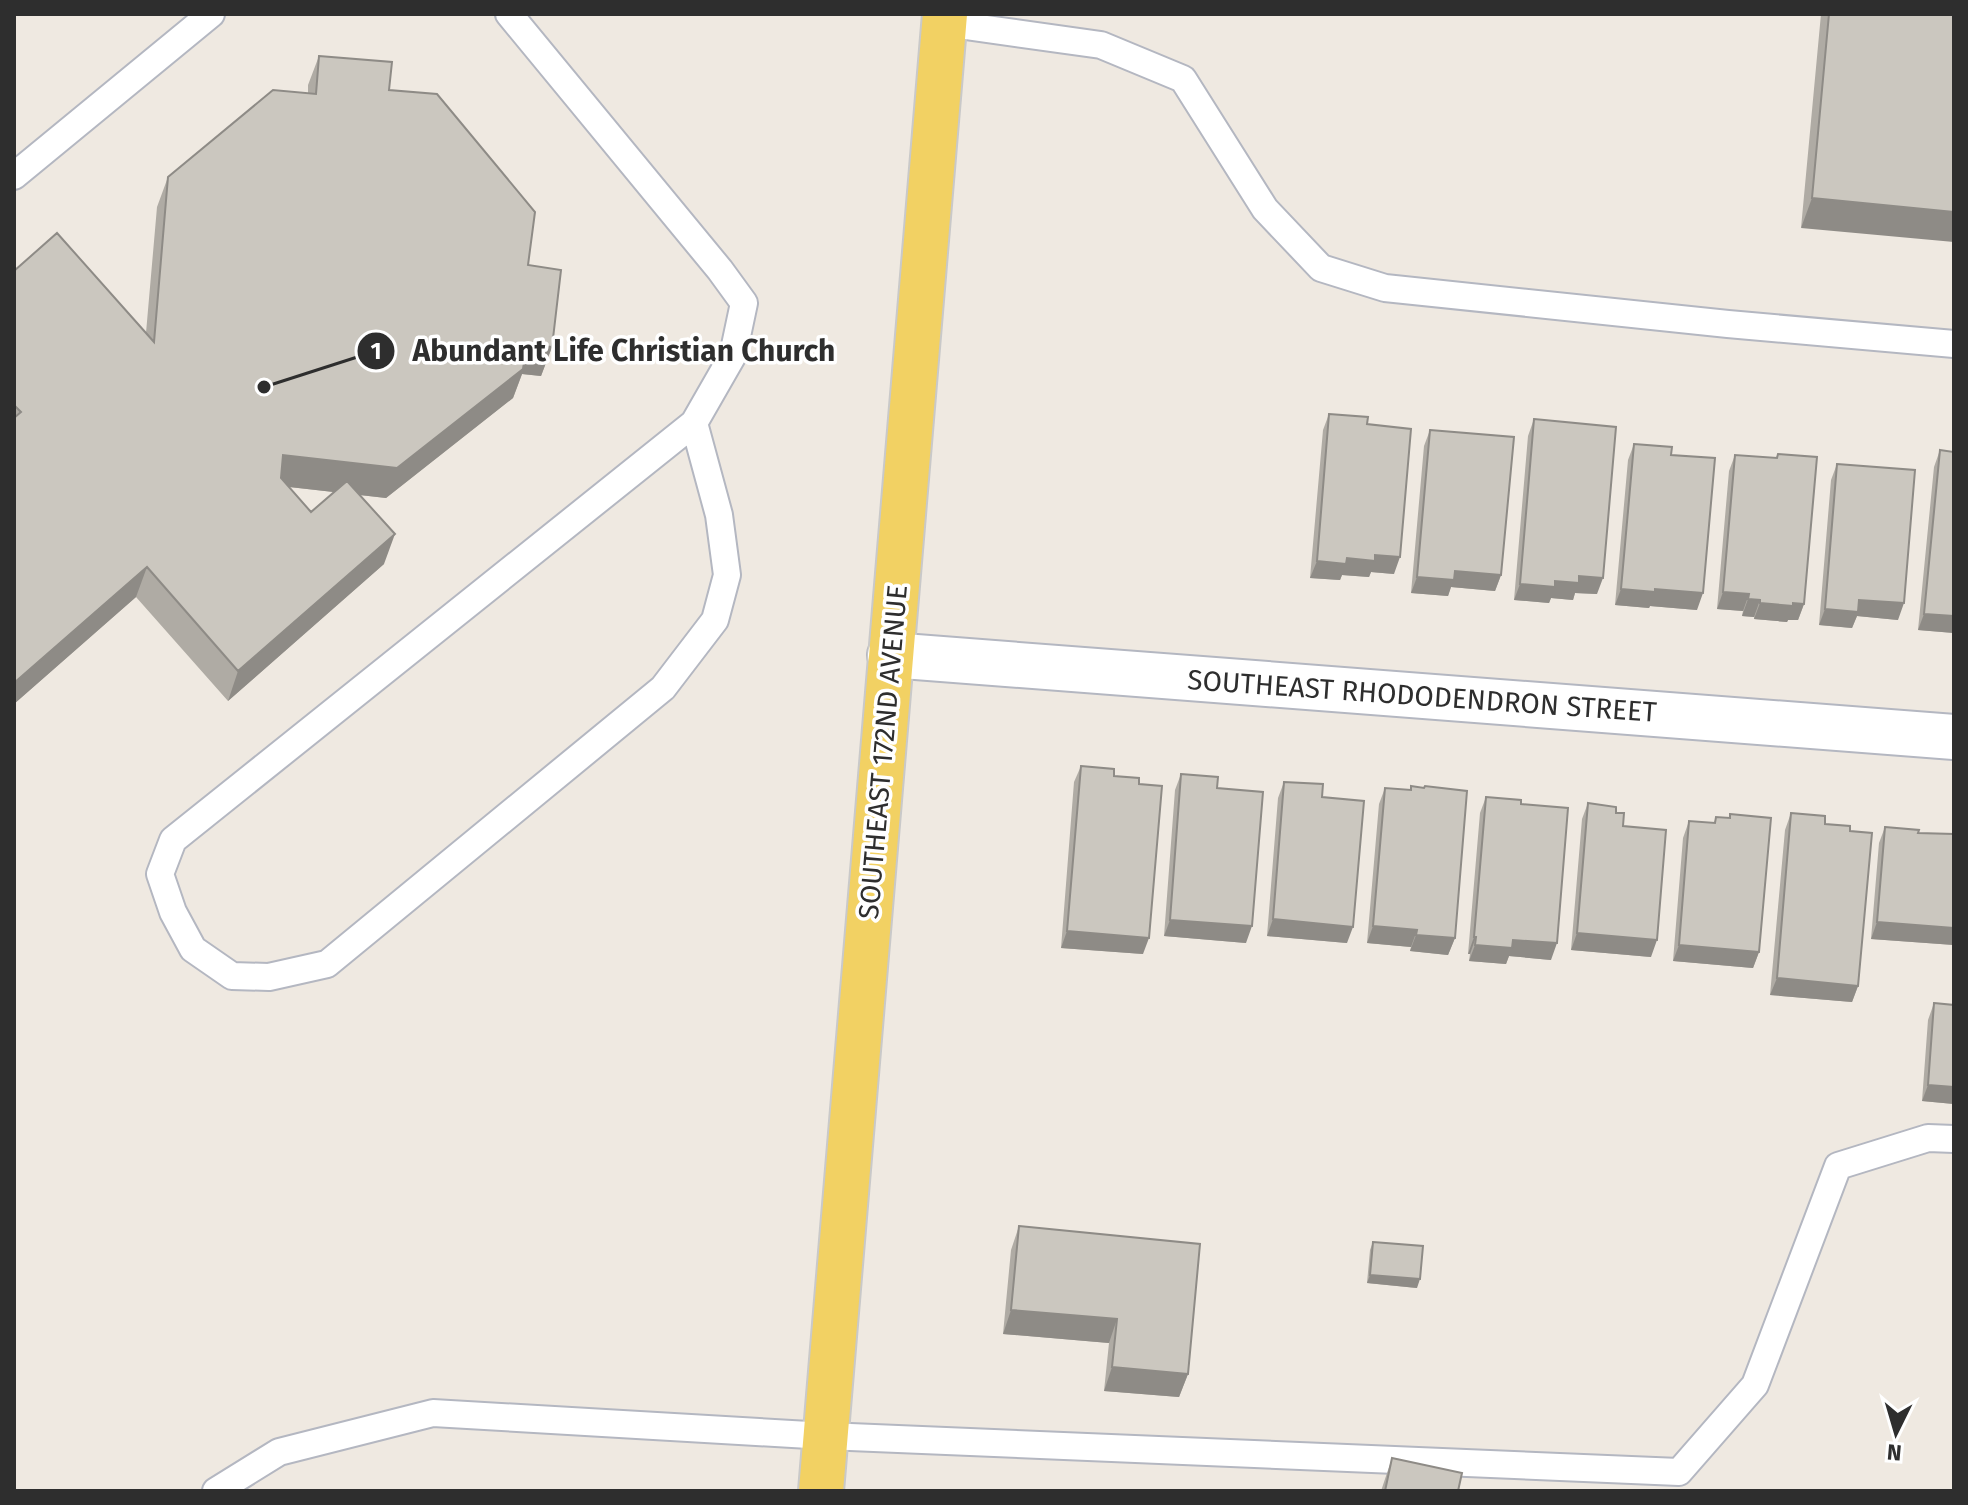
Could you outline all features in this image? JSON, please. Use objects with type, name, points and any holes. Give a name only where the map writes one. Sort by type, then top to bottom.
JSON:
[{"type":"main road","name":"SOUTHEAST 172ND AVENUE","points":[[821,1491],[945,18]]},
{"type":"street","name":"SOUTHEAST RHODODENDRON STREET","points":[[890,655],[1954,737]]},
{"type":"lane","points":[[14,176],[211,14]]},
{"type":"lane","points":[[509,14],[744,303],[733,355],[694,423],[173,840],[160,874],[173,912],[193,949],[232,976],[269,977],[327,964],[663,688],[715,620],[727,575],[719,515],[694,423]]},
{"type":"lane","points":[[945,18],[1101,45],[1183,79],[1265,209],[1321,268],[1385,288],[1954,344]]},
{"type":"lane","points":[[216,1491],[279,1452],[433,1413],[826,1436],[1679,1472],[1755,1385],[1838,1166],[1928,1138],[1954,1139]]},
{"type":"building","points":[[1829,14],[1954,14],[1954,212],[1812,198]]},
{"type":"building","points":[[319,56],[392,62],[389,90],[437,94],[535,212],[528,265],[561,270],[552,347],[527,344],[523,369],[397,468],[283,455],[281,478],[311,512],[347,481],[395,534],[238,671],[147,567],[14,683],[14,418],[21,412],[14,405],[14,271],[57,233],[154,342],[168,177],[273,90],[316,94]]},
{"type":"building","points":[[1329,414],[1368,417],[1367,424],[1411,429],[1400,557],[1375,555],[1375,561],[1347,558],[1346,564],[1317,561]]},
{"type":"building","points":[[1534,419],[1616,427],[1603,578],[1579,576],[1579,583],[1555,581],[1555,587],[1520,584]]},
{"type":"building","points":[[1430,430],[1514,437],[1501,575],[1455,571],[1454,580],[1417,577]]},
{"type":"building","points":[[1634,444],[1672,447],[1671,455],[1715,458],[1703,593],[1621,589]]},
{"type":"building","points":[[1940,450],[1954,452],[1954,616],[1924,614]]},
{"type":"building","points":[[1778,454],[1817,457],[1804,604],[1793,603],[1793,606],[1760,603],[1760,600],[1748,599],[1749,594],[1723,592],[1735,455],[1777,458]]},
{"type":"building","points":[[1837,464],[1915,470],[1904,603],[1859,600],[1858,612],[1825,609]]},
{"type":"building","points":[[1081,766],[1114,769],[1114,776],[1139,778],[1139,784],[1162,786],[1149,938],[1067,931]]},
{"type":"building","points":[[1181,774],[1218,777],[1217,788],[1263,792],[1252,926],[1170,920]]},
{"type":"building","points":[[1284,782],[1323,784],[1322,797],[1364,801],[1353,927],[1273,919]]},
{"type":"building","points":[[1411,786],[1467,791],[1455,938],[1416,935],[1417,930],[1373,926],[1385,788],[1411,790]]},
{"type":"building","points":[[1486,797],[1568,808],[1557,943],[1513,940],[1512,948],[1475,945]]},
{"type":"building","points":[[1588,803],[1616,807],[1616,813],[1624,813],[1623,826],[1666,830],[1657,940],[1577,933]]},
{"type":"building","points":[[1791,813],[1825,816],[1825,824],[1850,826],[1850,831],[1872,833],[1858,986],[1777,978]]},
{"type":"building","points":[[1730,814],[1771,818],[1759,952],[1679,945],[1689,821],[1715,823],[1716,817],[1730,818]]},
{"type":"building","points":[[1885,827],[1919,830],[1918,833],[1954,834],[1954,928],[1877,922]]},
{"type":"building","points":[[1934,1003],[1954,1005],[1954,1087],[1928,1085]]},
{"type":"building","points":[[1019,1226],[1200,1244],[1188,1374],[1112,1367],[1117,1319],[1011,1310]]},
{"type":"building","points":[[1373,1242],[1423,1246],[1420,1279],[1370,1275]]},
{"type":"building","points":[[1392,1458],[1462,1473],[1458,1491],[1385,1491]]},
{"type":"place","name":"Abundant Life Christian Church","points":[[264,387]]}]
